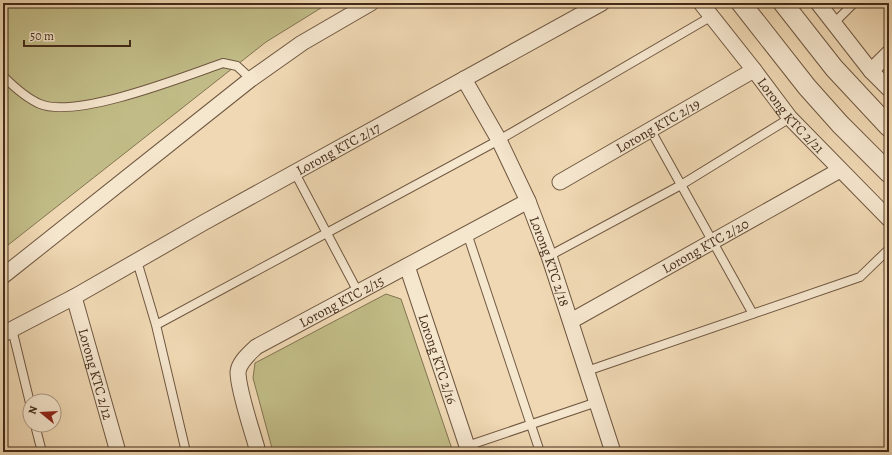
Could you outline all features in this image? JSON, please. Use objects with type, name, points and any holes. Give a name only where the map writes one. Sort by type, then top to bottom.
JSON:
[{"type":"street","points":[[3,276],[250,80],[302,43],[371,3]]},
{"type":"street","name":"Lorong KTC 2/17","points":[[8,331],[74,297],[136,261],[602,3]]},
{"type":"street","name":"Lorong KTC 2/21","points":[[701,3],[790,118],[889,219]]},
{"type":"street","points":[[741,3],[807,87],[840,124],[889,173]]},
{"type":"street","points":[[783,3],[834,68],[889,127]]},
{"type":"street","points":[[818,3],[871,71],[889,89]]},
{"type":"street","points":[[871,71],[889,53]]},
{"type":"street","name":"Lorong KTC 2/19","points":[[560,182],[754,70]]},
{"type":"street","name":"Lorong KTC 2/18","points":[[464,79],[499,140],[528,201],[549,256],[613,452]]},
{"type":"street","name":"Lorong KTC 2/20","points":[[570,321],[840,170]]},
{"type":"street","name":"Lorong KTC 2/15","points":[[258,452],[240,385],[238,371],[244,358],[256,347],[528,201]]},
{"type":"street","name":"Lorong KTC 2/16","points":[[407,266],[468,449]]},
{"type":"street","name":"Lorong KTC 2/12","points":[[74,297],[118,452]]},
{"type":"lane","points":[[834,23],[854,3]]},
{"type":"lane","points":[[156,325],[499,140],[712,16]]},
{"type":"lane","points":[[3,76],[18,90],[41,104],[66,107],[116,99],[223,63],[237,66],[250,80]]},
{"type":"lane","points":[[549,256],[681,185],[790,118]]},
{"type":"lane","points":[[650,129],[753,314]]},
{"type":"lane","points":[[295,173],[358,292]]},
{"type":"lane","points":[[467,233],[540,452]]},
{"type":"lane","points":[[587,371],[860,277],[889,249]]},
{"type":"lane","points":[[136,261],[156,325],[186,452]]},
{"type":"lane","points":[[8,331],[27,393]]},
{"type":"lane","points":[[468,449],[531,424],[597,402]]},
{"type":"lane","points":[[37,433],[42,452]]},
{"type":"shaded area","points":[[3,3],[329,3],[266,42],[3,249]]},
{"type":"shaded area","points":[[386,294],[401,299],[453,452],[273,452],[253,378],[255,363]]}]
